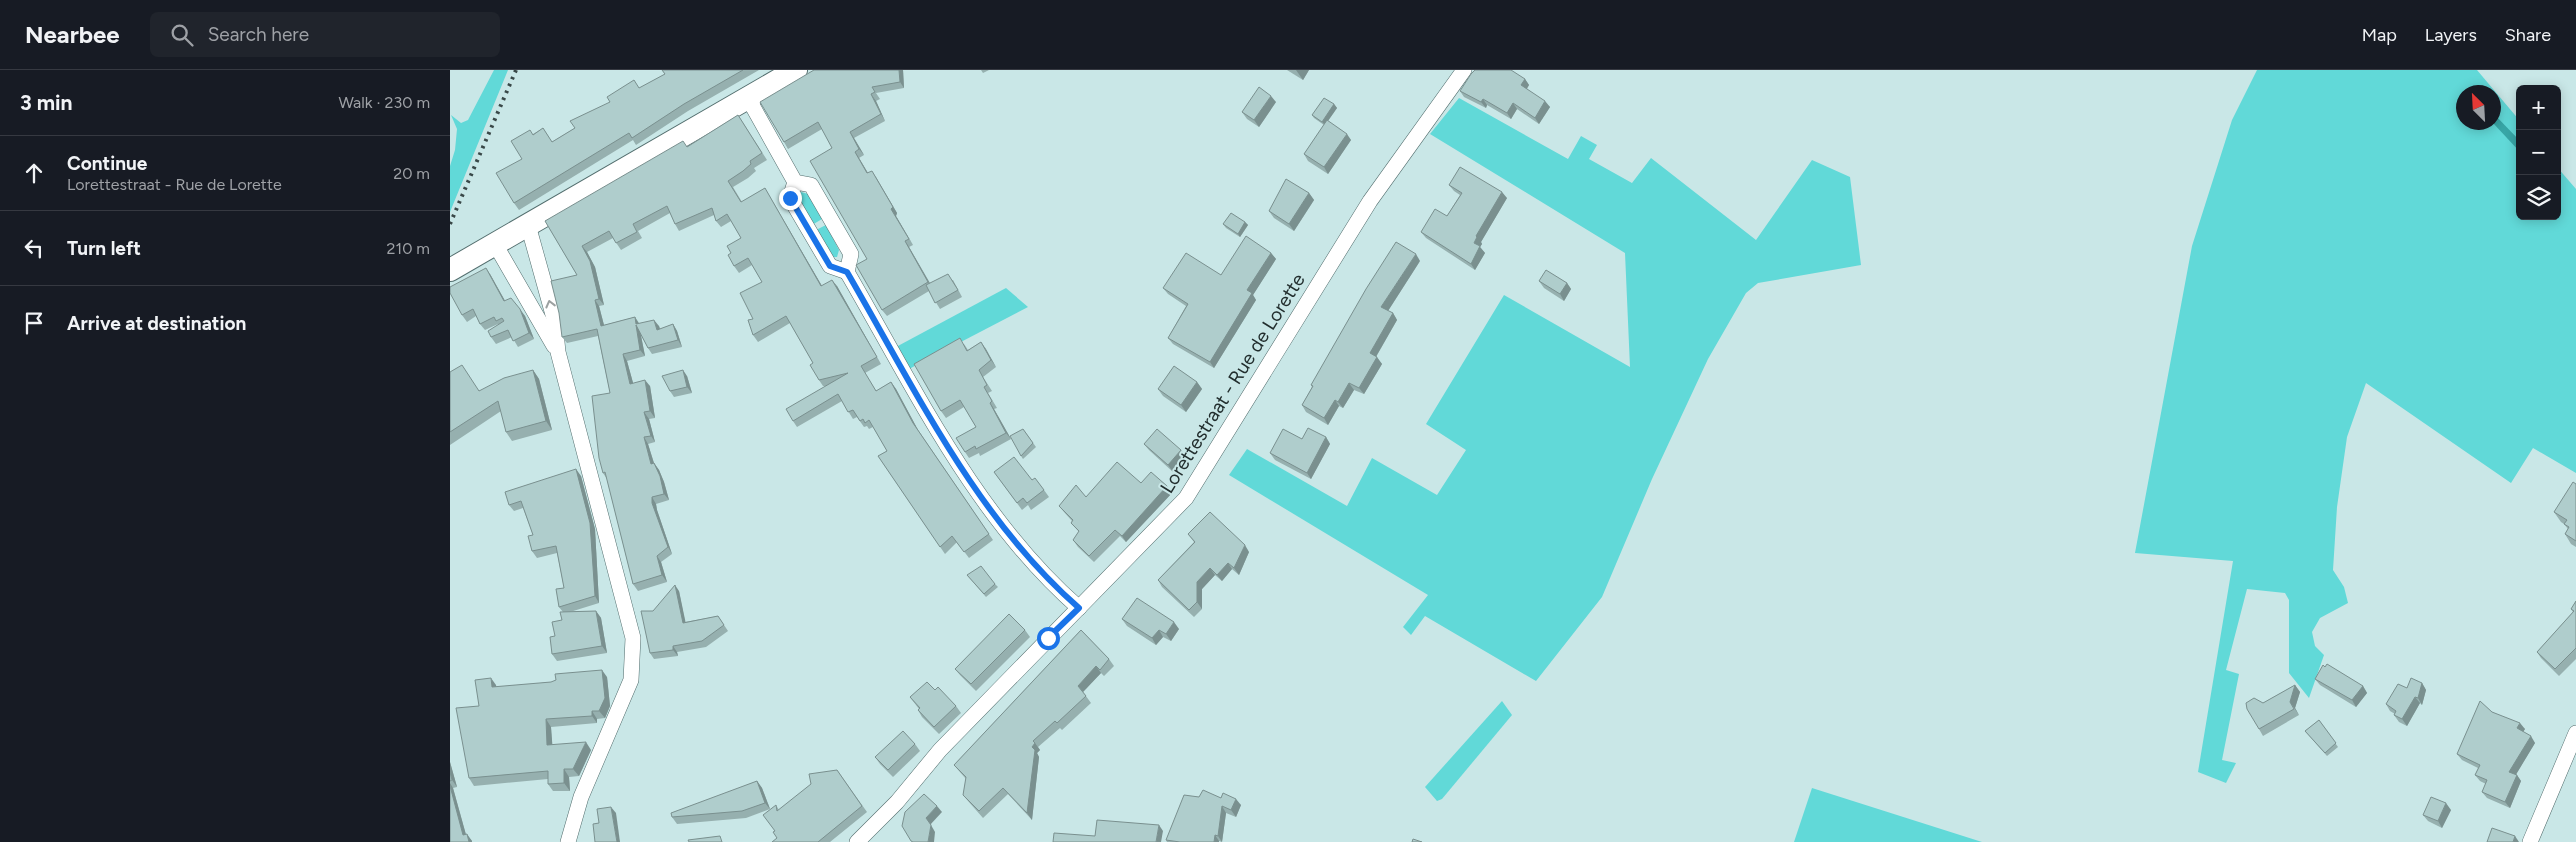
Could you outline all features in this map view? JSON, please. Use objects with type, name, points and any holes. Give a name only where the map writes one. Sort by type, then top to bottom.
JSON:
[{"type":"main road","points":[[450,270],[796,70]]},
{"type":"street","name":"Lorettestraat - Rue de Lorette","points":[[857,842],[897,802],[940,750],[1174,512],[1194,486],[1370,201],[1464,70]]},
{"type":"street","points":[[748,98],[795,182],[790,198],[830,266],[847,272]]},
{"type":"street","points":[[795,182],[811,185],[850,254],[847,272],[946,441],[985,502],[1005,531],[1060,591],[1079,608]]},
{"type":"street","points":[[528,225],[555,322],[558,352],[632,638],[631,680],[581,797],[568,842]]},
{"type":"street","points":[[495,244],[519,282],[558,352]]},
{"type":"street","points":[[519,282],[541,270]]},
{"type":"street","points":[[2530,842],[2576,733]]},
{"type":"shaded area","points":[[494,70],[508,70],[450,212],[450,166],[455,150],[457,129],[451,115],[461,123],[468,120]]},
{"type":"shaded area","points":[[2257,70],[2477,70],[2490,85],[2456,85],[2456,130],[2501,130],[2501,98],[2516,116],[2516,220],[2561,220],[2561,172],[2576,189],[2576,473],[2533,448],[2511,483],[2366,383],[2347,437],[2337,507],[2333,570],[2344,587],[2348,603],[2320,618],[2312,632],[2315,646],[2324,655],[2309,698],[2289,673],[2289,600],[2285,593],[2247,589],[2226,670],[2239,674],[2222,760],[2236,763],[2226,783],[2198,772],[2233,561],[2135,553],[2192,246],[2232,120]]},
{"type":"shaded area","points":[[1459,98],[1568,159],[1581,136],[1597,145],[1589,159],[1632,183],[1651,158],[1756,240],[1812,160],[1850,177],[1861,265],[1758,283],[1746,293],[1708,359],[1652,479],[1602,597],[1536,681],[1425,616],[1411,635],[1403,627],[1428,595],[1229,475],[1247,449],[1347,506],[1372,458],[1437,495],[1466,450],[1426,424],[1504,295],[1630,367],[1625,253],[1430,134]]},
{"type":"shaded area","points":[[2501,121],[2516,137],[2516,148],[2500,130]]},
{"type":"shaded area","points":[[801,192],[808,194],[822,219],[812,225],[798,200]]},
{"type":"shaded area","points":[[826,225],[839,250],[837,257],[833,257],[816,230]]},
{"type":"shaded area","points":[[1006,288],[1028,307],[909,369],[896,347]]},
{"type":"shaded area","points":[[1502,701],[1512,715],[1442,799],[1437,801],[1425,787]]},
{"type":"shaded area","points":[[1812,788],[1982,842],[1794,842]]},
{"type":"building","points":[[662,70],[743,70],[684,104],[632,138],[629,133],[514,203],[496,173],[522,159],[511,141],[530,130],[533,135],[543,128],[552,142],[575,128],[570,121],[610,102],[607,97],[634,80],[639,88],[665,74]]},
{"type":"building","points":[[814,70],[899,70],[900,82],[872,87],[875,92],[871,94],[881,114],[850,132],[859,149],[855,152],[867,173],[872,171],[893,207],[891,209],[909,239],[905,241],[928,282],[882,310],[856,265],[867,259],[810,161],[832,148],[818,122],[784,142],[760,102]]},
{"type":"building","points":[[1475,70],[1511,70],[1525,79],[1521,85],[1545,101],[1535,118],[1513,103],[1507,113],[1483,99],[1481,102],[1460,91]]},
{"type":"building","points":[[1259,87],[1271,96],[1254,120],[1242,112]]},
{"type":"building","points":[[1324,98],[1334,104],[1322,122],[1312,115]]},
{"type":"building","points":[[738,115],[762,153],[750,161],[751,164],[743,171],[728,181],[741,202],[765,188],[821,286],[832,280],[877,357],[861,366],[876,391],[891,382],[913,423],[989,534],[964,552],[952,536],[940,547],[878,456],[887,451],[869,420],[865,423],[863,419],[860,421],[853,410],[848,412],[838,394],[793,421],[786,409],[848,373],[819,380],[810,365],[813,363],[786,316],[753,335],[748,320],[753,319],[740,293],[762,282],[748,258],[734,266],[728,255],[731,253],[727,246],[741,238],[727,214],[716,221],[712,208],[675,224],[667,206],[633,224],[637,232],[616,243],[609,231],[582,246],[590,261],[599,299],[595,300],[601,326],[635,317],[636,324],[654,320],[657,330],[673,324],[678,340],[648,348],[636,325],[640,350],[623,354],[630,384],[645,380],[650,411],[644,412],[651,436],[644,437],[651,464],[654,463],[660,476],[664,494],[652,497],[652,503],[668,547],[657,556],[662,575],[633,584],[605,472],[603,473],[599,458],[592,396],[610,393],[597,329],[562,337],[559,313],[551,281],[577,275],[545,221],[683,141],[687,147]]},
{"type":"building","points":[[1327,120],[1347,134],[1324,167],[1304,154]]},
{"type":"building","points":[[1460,167],[1502,192],[1476,236],[1474,243],[1480,246],[1471,264],[1421,232],[1435,209],[1447,216],[1462,193],[1449,185]]},
{"type":"building","points":[[1286,179],[1309,193],[1289,224],[1269,211]]},
{"type":"building","points":[[1231,213],[1245,222],[1238,234],[1223,224]]},
{"type":"building","points":[[1246,236],[1271,253],[1247,290],[1252,293],[1210,362],[1168,338],[1188,304],[1163,288],[1186,253],[1221,275]]},
{"type":"building","points":[[1396,242],[1416,254],[1381,307],[1393,313],[1370,353],[1377,357],[1359,388],[1349,383],[1338,402],[1335,400],[1324,418],[1302,405],[1313,386],[1311,385],[1366,289]]},
{"type":"building","points":[[486,268],[504,301],[511,298],[520,309],[529,333],[513,341],[508,330],[491,337],[488,331],[504,321],[502,318],[496,321],[494,317],[480,324],[473,309],[462,315],[450,293],[450,287]]},
{"type":"building","points":[[1546,270],[1567,283],[1560,294],[1539,281]]},
{"type":"building","points":[[948,274],[958,290],[935,303],[926,285]]},
{"type":"building","points":[[960,338],[967,351],[981,342],[991,360],[979,370],[987,385],[984,387],[992,401],[990,403],[1006,433],[976,449],[975,446],[965,452],[956,438],[976,427],[960,400],[941,411],[914,364]]},
{"type":"building","points":[[462,365],[479,391],[504,378],[533,370],[546,421],[506,432],[498,401],[450,432],[450,372]]},
{"type":"building","points":[[1174,366],[1197,382],[1181,405],[1158,389]]},
{"type":"building","points":[[683,370],[687,387],[670,391],[662,376]]},
{"type":"building","points":[[1308,428],[1326,437],[1307,473],[1270,453],[1283,429],[1302,439]]},
{"type":"building","points":[[1023,429],[1033,443],[1021,456],[1010,436]]},
{"type":"building","points":[[1157,429],[1181,450],[1168,465],[1144,444]]},
{"type":"building","points":[[1014,457],[1032,480],[1035,478],[1044,490],[1027,503],[1023,498],[1017,503],[994,472]]},
{"type":"building","points":[[1117,462],[1141,483],[1151,472],[1167,486],[1122,536],[1115,530],[1089,556],[1073,540],[1079,531],[1071,523],[1073,520],[1059,506],[1076,485],[1086,497]]},
{"type":"building","points":[[576,469],[590,523],[595,596],[559,607],[556,589],[564,588],[556,546],[532,551],[528,536],[533,535],[521,501],[509,505],[505,492]]},
{"type":"building","points":[[2573,482],[2576,484],[2576,541],[2565,534],[2569,527],[2564,524],[2567,520],[2554,512]]},
{"type":"building","points":[[1210,512],[1245,545],[1234,568],[1228,563],[1217,575],[1210,568],[1197,582],[1197,602],[1189,610],[1158,580],[1195,542],[1188,534]]},
{"type":"building","points":[[981,566],[995,584],[984,594],[967,575]]},
{"type":"building","points":[[675,585],[683,623],[718,616],[724,625],[702,641],[673,646],[673,650],[650,653],[641,611],[653,611]]},
{"type":"building","points":[[1137,598],[1174,622],[1166,634],[1159,630],[1152,638],[1122,619]]},
{"type":"building","points":[[2576,601],[2576,648],[2555,669],[2537,652],[2574,611],[2571,609]]},
{"type":"building","points":[[596,611],[602,646],[552,654],[550,637],[555,636],[552,622],[562,620],[560,612]]},
{"type":"building","points":[[1009,614],[1025,630],[971,684],[955,669]]},
{"type":"building","points":[[1081,630],[1109,659],[1100,670],[1096,666],[1078,686],[1086,696],[1057,723],[1055,721],[1033,741],[1035,743],[1032,747],[1035,750],[1027,813],[1003,788],[979,811],[963,795],[966,777],[954,765]]},
{"type":"building","points":[[2327,664],[2363,686],[2352,700],[2315,679],[2323,665],[2325,667]]},
{"type":"building","points":[[602,670],[605,698],[599,711],[592,711],[592,716],[546,719],[547,745],[586,742],[573,769],[564,769],[564,783],[548,784],[548,771],[469,778],[456,708],[479,706],[475,680],[491,678],[492,687],[551,682],[556,680],[555,674]]},
{"type":"building","points":[[2411,678],[2422,683],[2418,698],[2415,697],[2402,719],[2394,715],[2396,711],[2386,704],[2398,684],[2407,688]]},
{"type":"building","points":[[927,682],[935,690],[938,687],[956,706],[934,727],[918,710],[920,708],[910,697]]},
{"type":"building","points":[[2295,685],[2290,702],[2294,709],[2259,729],[2247,709],[2246,703],[2254,698],[2263,703]]},
{"type":"building","points":[[2480,701],[2492,712],[2520,723],[2517,728],[2531,736],[2509,772],[2517,775],[2505,802],[2482,792],[2487,780],[2475,775],[2480,765],[2457,754]]},
{"type":"building","points":[[2319,720],[2336,743],[2325,753],[2305,731]]},
{"type":"building","points":[[903,731],[915,744],[888,770],[875,757]]},
{"type":"building","points":[[837,770],[862,806],[818,842],[772,842],[777,838],[773,832],[775,831],[763,815],[776,805],[777,811],[811,784],[809,774]]},
{"type":"building","points":[[757,781],[765,803],[742,811],[672,817],[671,813]]},
{"type":"building","points":[[450,786],[463,835],[467,834],[469,842],[450,842]]},
{"type":"building","points":[[1203,790],[1221,798],[1223,793],[1236,799],[1231,810],[1222,806],[1218,836],[1215,835],[1214,842],[1166,840],[1184,795],[1199,797]]},
{"type":"building","points":[[924,794],[937,806],[926,818],[931,825],[928,842],[913,842],[902,826],[905,812]]},
{"type":"building","points":[[2431,797],[2446,803],[2438,821],[2423,815]]},
{"type":"building","points":[[611,807],[617,842],[595,842],[593,824],[599,823],[597,809]]},
{"type":"building","points":[[1097,820],[1159,825],[1156,842],[1053,842],[1054,833],[1095,836]]},
{"type":"building","points":[[2492,828],[2515,836],[2513,842],[2487,842]]},
{"type":"building","points":[[720,836],[722,842],[689,842],[688,840]]},
{"type":"railway","points":[[450,224],[516,70]]},
{"type":"route","points":[[790,198],[830,266],[847,272],[967,477],[1005,531],[1060,591],[1079,608],[1048,638]]}]
